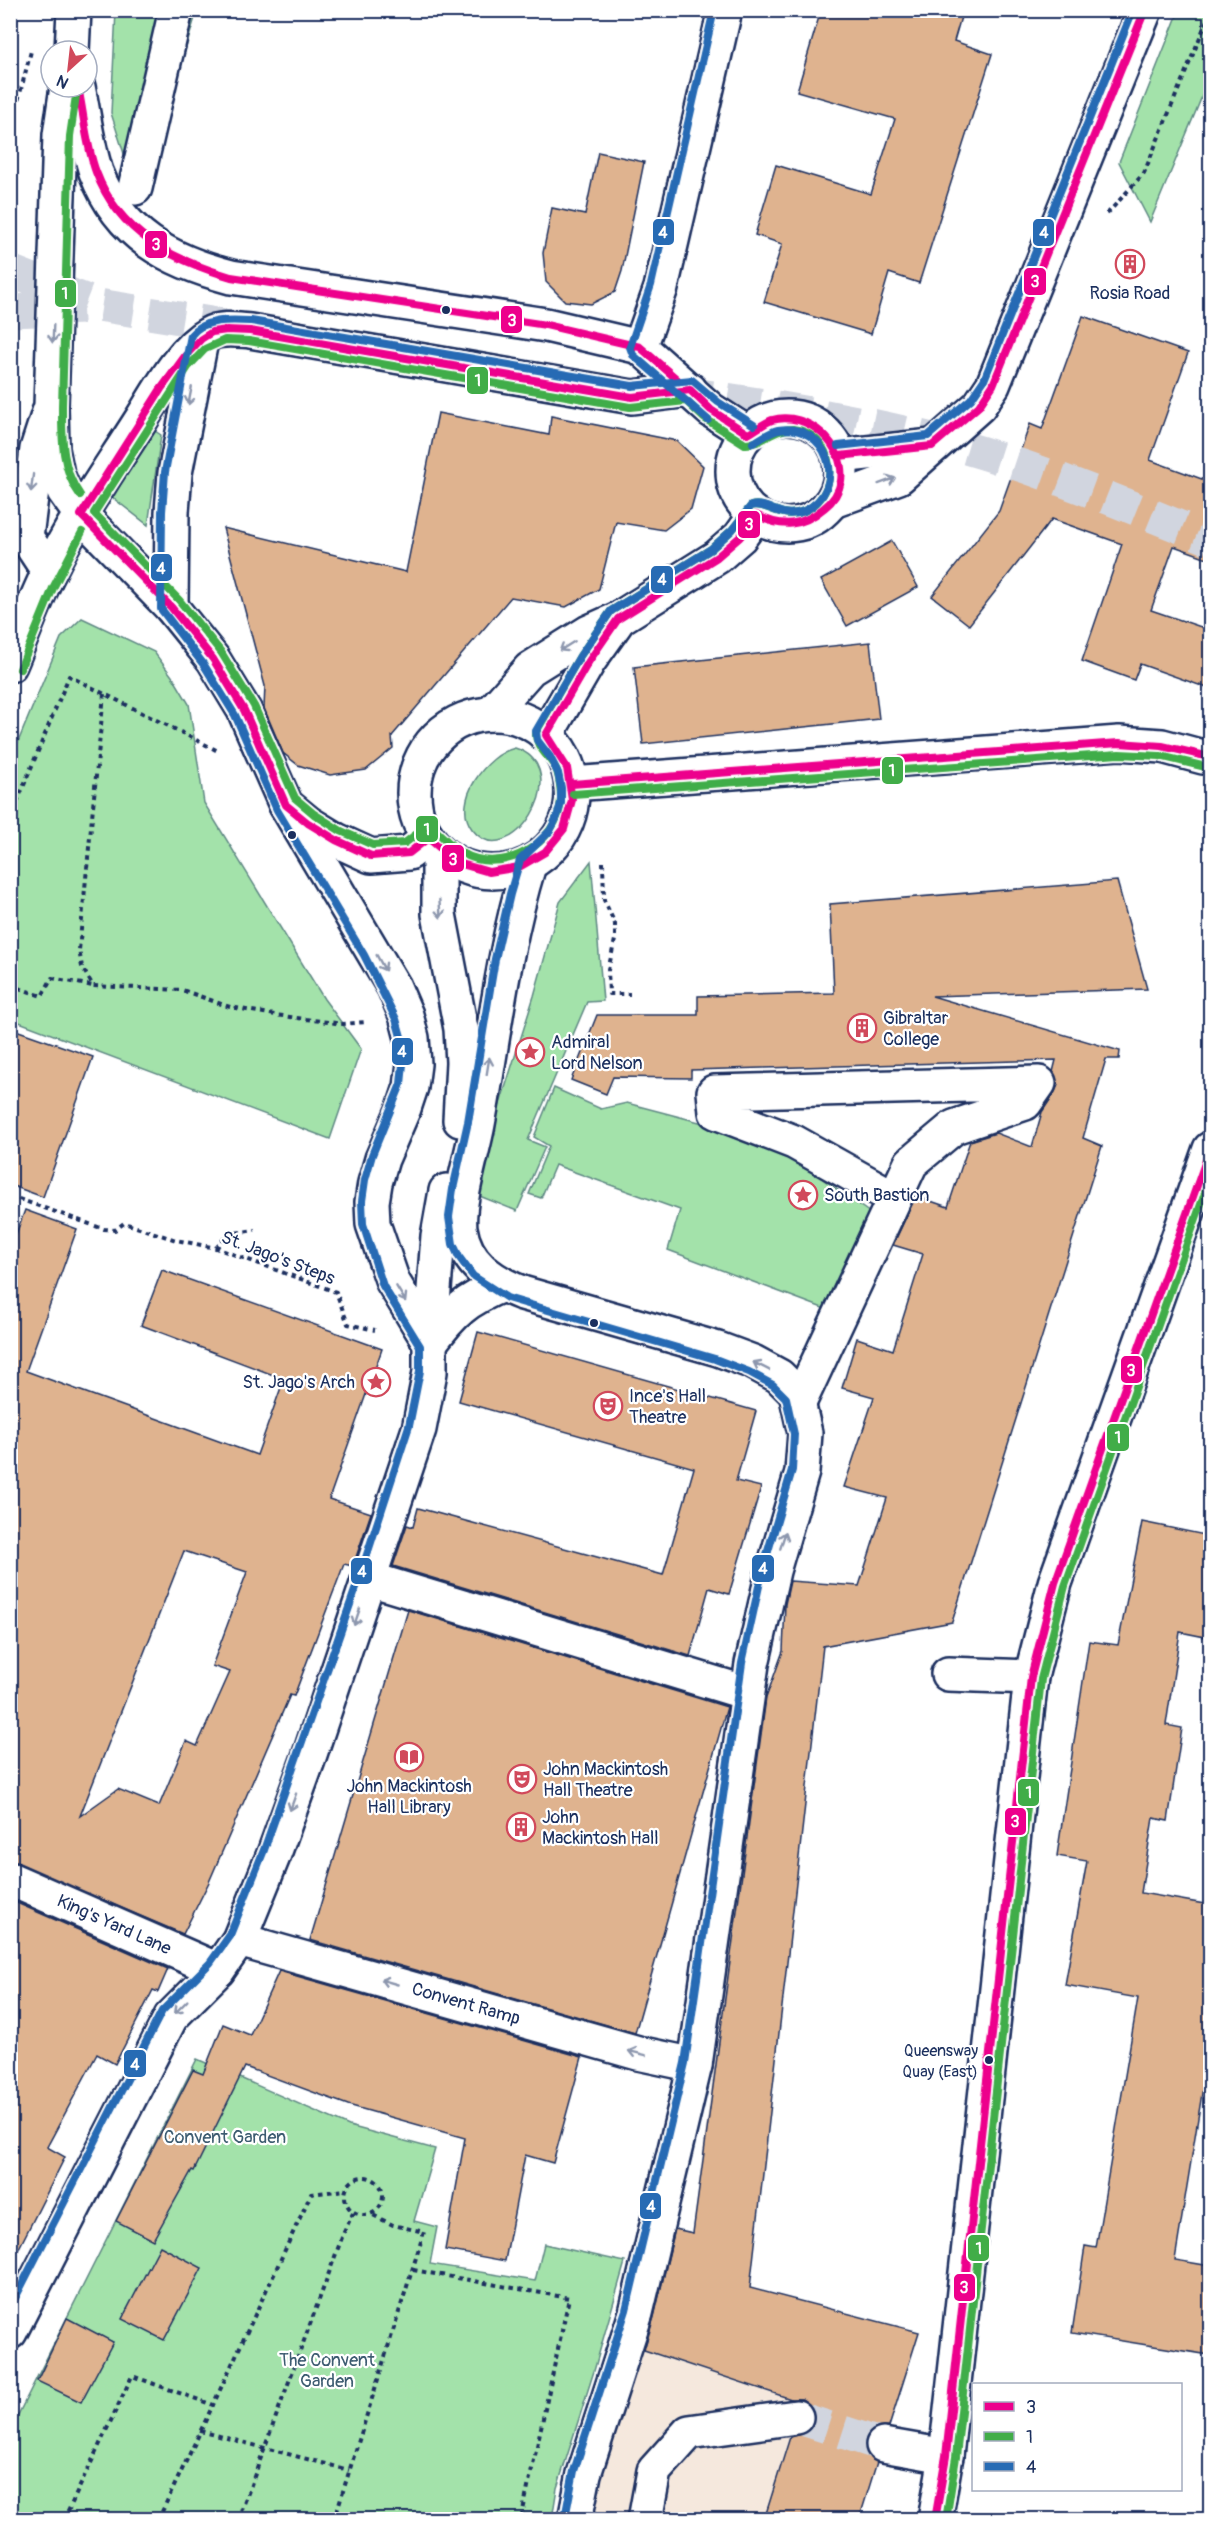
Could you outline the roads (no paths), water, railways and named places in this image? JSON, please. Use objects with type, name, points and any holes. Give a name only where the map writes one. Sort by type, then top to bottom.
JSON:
[{"type":"street","points":[[73,39],[74,10]]},
{"type":"street","points":[[135,188],[176,10]]},
{"type":"street","points":[[640,347],[661,288],[725,10]]},
{"type":"street","points":[[833,501],[899,477],[979,406],[993,385],[1145,10]]},
{"type":"street","points":[[65,99],[60,135],[51,406],[52,449],[57,474],[64,491],[81,515],[171,607],[213,659],[244,710],[285,805],[373,950],[406,1015],[412,1038],[414,1064],[411,1087],[382,1159],[372,1202],[372,1224],[393,1282],[430,1343]]},
{"type":"street","points":[[80,99],[92,158],[106,195],[133,230],[181,262],[231,277],[546,325],[640,347],[711,410],[748,434]]},
{"type":"street","points":[[10,665],[49,572],[81,515],[161,389],[185,356],[201,339],[212,332],[227,330],[250,332],[632,397],[690,390]]},
{"type":"street","points":[[171,607],[171,512],[175,473],[201,339]]},
{"type":"street","points":[[49,572],[26,537],[37,449],[51,406]]},
{"type":"street","points":[[779,417],[807,421],[822,429],[832,441],[839,456],[841,479],[833,501],[821,514],[806,522],[788,525],[772,523],[756,515],[744,504],[733,473],[735,457],[748,434],[765,422],[779,417]]},
{"type":"street","points":[[839,456],[932,446]]},
{"type":"street","points":[[490,714],[530,669],[589,632],[618,619],[717,557],[740,537],[756,515]]},
{"type":"street","points":[[546,735],[589,661],[618,619]]},
{"type":"street","points":[[490,714],[511,716],[530,723],[546,735],[560,749],[568,766],[572,784],[570,816],[563,831],[542,856],[529,865],[498,873],[482,872],[452,861],[433,845],[421,827],[414,799],[417,771],[422,758],[439,735],[462,720],[490,714]]},
{"type":"street","points":[[572,784],[1119,743],[1162,746],[1210,757]]},
{"type":"street","points":[[285,805],[327,834],[371,856],[409,854],[433,845]]},
{"type":"street","points":[[10,2332],[18,2297],[171,2017],[218,1970],[239,1940],[274,1854],[370,1579],[419,1429],[428,1382],[438,1236],[458,1143],[463,1072],[461,1029],[439,914],[433,845]]},
{"type":"street","points":[[529,865],[508,947],[479,1119],[460,1211],[460,1227],[465,1246],[473,1262],[502,1286],[717,1349],[753,1362],[786,1383],[795,1393],[805,1433],[802,1472],[773,1571],[747,1693],[694,2065],[636,2313],[584,2474],[575,2520]]},
{"type":"street","points":[[799,1403],[911,1163],[954,1127],[1025,1103],[1039,1083],[714,1092],[716,1112],[794,1142],[894,1198]]},
{"type":"street","points":[[935,2520],[946,2456],[1031,1677],[1055,1583],[1210,1149]]},
{"type":"street","points":[[430,1343],[450,1316],[464,1305],[502,1286]]},
{"type":"street","points":[[370,1579],[747,1693]]},
{"type":"street","points":[[948,1674],[1031,1677]]},
{"type":"street","name":"King's Yard Lane","points":[[10,1879],[218,1970]]},
{"type":"street","name":"Convent Ramp","points":[[239,1940],[638,2053],[694,2065]]},
{"type":"street","points":[[645,2520],[654,2471],[689,2432],[796,2417]]},
{"type":"street","points":[[883,2445],[946,2456]]},
{"type":"tunnel","points":[[10,271],[98,305],[242,328]]},
{"type":"tunnel","points":[[10,311],[83,308]]},
{"type":"tunnel","points":[[679,392],[824,416],[895,430],[966,448],[1059,479],[1210,539]]},
{"type":"tunnel","points":[[796,2417],[883,2445]]},
{"type":"place","name":"Rosia Road","points":[[1130,264]]},
{"type":"place","name":"Gibraltar College","points":[[862,1028]]},
{"type":"place","name":"Admiral Lord Nelson","points":[[530,1052]]},
{"type":"place","name":"South Bastion","points":[[803,1195]]},
{"type":"place","name":"St. Jago's Arch","points":[[376,1382]]},
{"type":"place","name":"Ince's Hall Theatre","points":[[608,1406]]},
{"type":"place","name":"John Mackintosh Hall Library","points":[[409,1757]]},
{"type":"place","name":"John Mackintosh Hall Theatre","points":[[522,1779]]},
{"type":"place","name":"John Mackintosh Hall","points":[[521,1827]]},
{"type":"place","name":"Queensway Quay (East)","points":[[989,2060]]},
{"type":"park label","name":"Convent Garden","points":[[225,2137]]},
{"type":"park label","name":"The Convent Garden","points":[[327,2370]]}]
